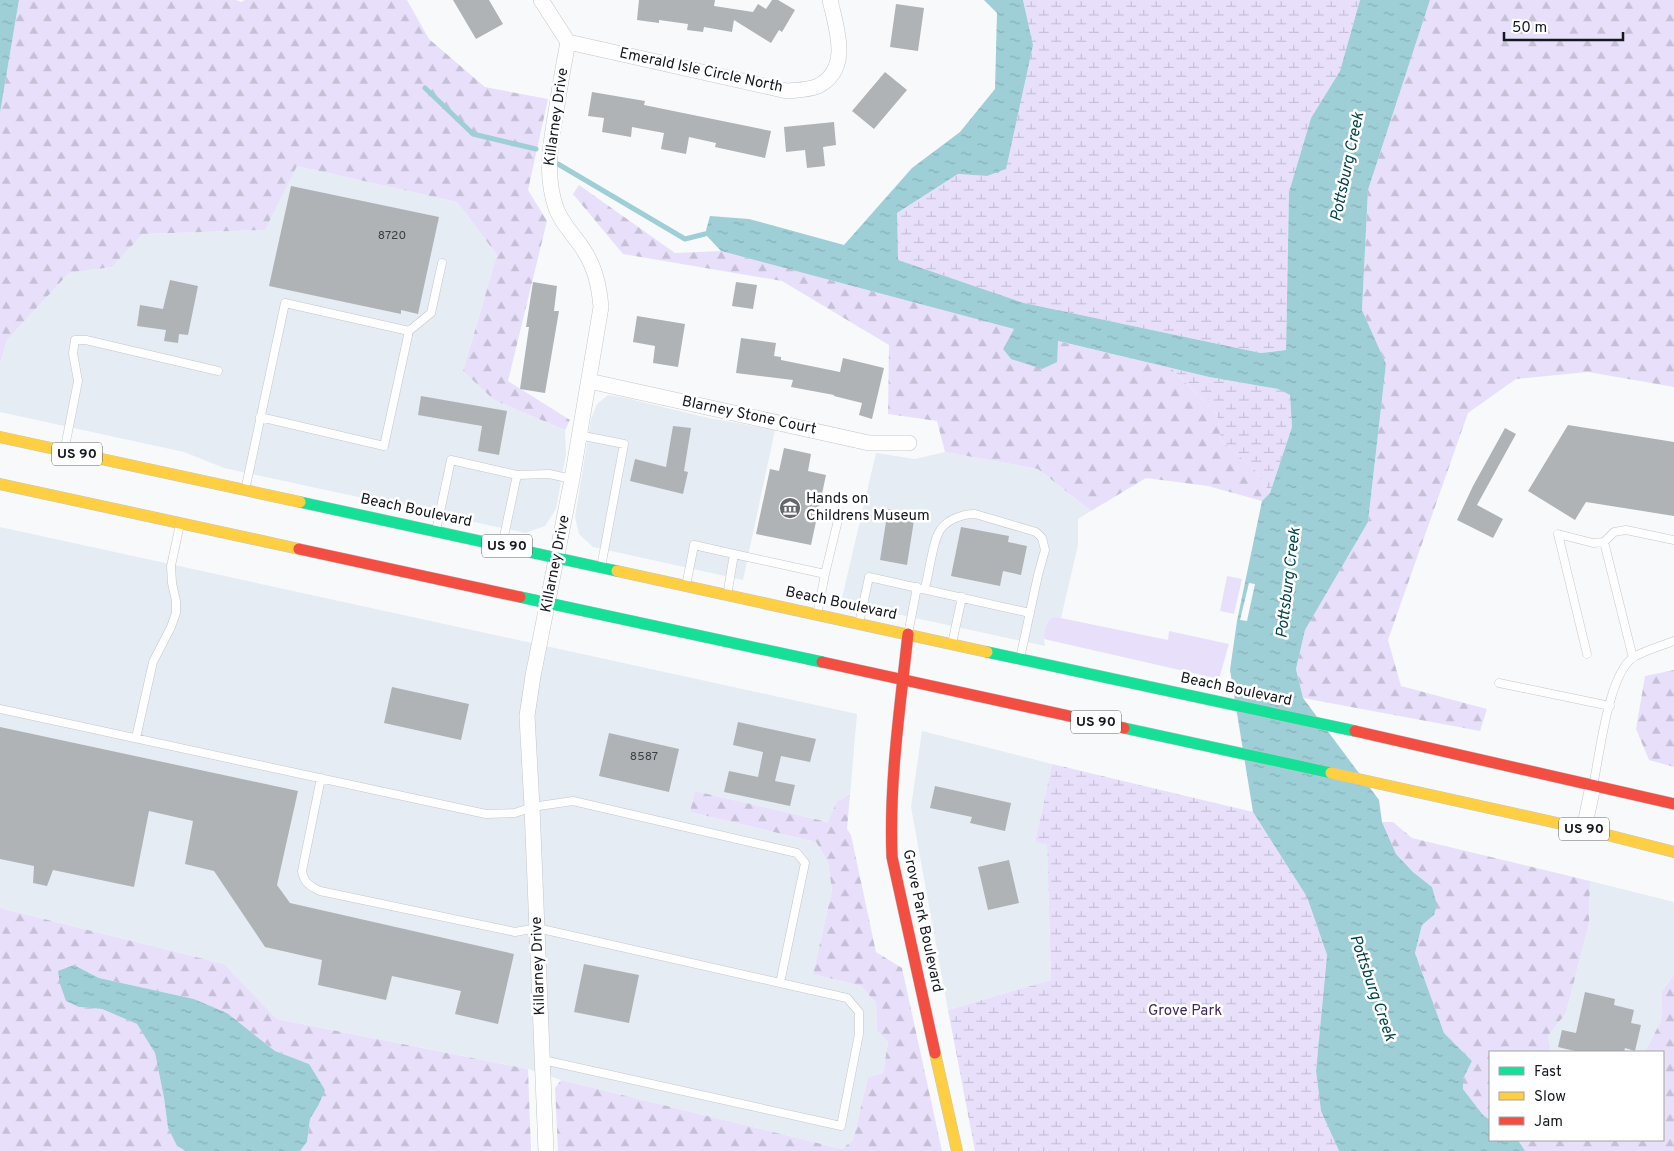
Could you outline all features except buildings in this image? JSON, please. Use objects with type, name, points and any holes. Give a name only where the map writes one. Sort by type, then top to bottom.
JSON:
[{"type":"main road","name":"Beach Boulevard","points":[[0,437],[1212,700],[1674,804]]},
{"type":"main road","name":"US 90","points":[[0,484],[1227,750],[1584,829],[1674,852]]},
{"type":"main road","name":"Grove Park Boulevard","points":[[908,634],[892,785],[890,831],[892,857],[957,1151]]},
{"type":"street","points":[[541,0],[568,42]]},
{"type":"street","name":"Emerald Isle Circle North","points":[[568,42],[787,91],[803,90],[818,86],[831,76],[838,63],[840,46],[830,0]]},
{"type":"street","name":"Killarney Drive","points":[[546,1151],[538,928],[527,716],[590,381],[600,306],[599,286],[593,266],[556,210],[548,168],[568,42]]},
{"type":"street","name":"Blarney Stone Court","points":[[590,381],[869,442],[909,443]]},
{"type":"street","points":[[1584,829],[1593,786]]},
{"type":"lane","points":[[260,418],[384,446],[409,331],[430,313],[442,262]]},
{"type":"lane","points":[[245,490],[285,303],[409,331]]},
{"type":"lane","points":[[64,451],[78,381],[73,352],[75,340],[86,340],[218,371]]},
{"type":"lane","points":[[579,435],[624,444],[608,538],[600,567]]},
{"type":"lane","points":[[436,531],[451,460],[517,475],[548,474],[572,479]]},
{"type":"lane","points":[[502,545],[517,475]]},
{"type":"lane","points":[[817,614],[840,512]]},
{"type":"lane","points":[[908,634],[938,532],[955,518],[965,514],[975,514],[1036,532],[1042,538],[1045,550],[1020,658]]},
{"type":"lane","points":[[136,738],[153,662],[171,627],[176,612],[171,566],[180,524]]},
{"type":"lane","points":[[1587,654],[1558,534],[1593,543],[1604,542],[1614,532],[1626,530],[1674,540]]},
{"type":"lane","points":[[1604,542],[1633,658]]},
{"type":"lane","points":[[686,585],[694,545],[825,574]]},
{"type":"lane","points":[[727,594],[734,554]]},
{"type":"lane","points":[[859,623],[869,577],[1030,613]]},
{"type":"lane","points":[[952,644],[962,597]]},
{"type":"lane","points":[[1593,786],[1616,681],[1623,668],[1633,658],[1674,641]]},
{"type":"lane","points":[[1499,683],[1610,706]]},
{"type":"lane","points":[[0,709],[486,814],[515,813],[532,807],[573,802],[797,853],[805,863],[780,983]]},
{"type":"lane","points":[[321,778],[302,871],[303,879],[310,886],[328,893],[514,932],[538,928],[847,998],[859,1012],[859,1034],[841,1126],[543,1060]]},
{"type":"shaded area","points":[[297,166],[457,202],[497,255],[463,371],[494,400],[565,430],[566,454],[556,509],[545,526],[525,533],[224,468],[184,452],[0,412],[0,364],[7,340],[69,273],[112,267],[143,234],[264,230]]},
{"type":"shaded area","points":[[608,395],[709,418],[775,430],[743,580],[593,547],[579,534],[575,517],[591,419],[597,404]]},
{"type":"shaded area","points":[[945,452],[1038,469],[1091,511],[1078,519],[1078,545],[1061,618],[1056,617],[1044,639],[1045,646],[841,602],[876,453],[915,459]]},
{"type":"shaded area","points":[[0,527],[857,714],[850,795],[837,801],[829,822],[695,791],[690,812],[816,842],[828,862],[832,890],[813,974],[861,986],[876,1003],[877,1031],[888,1042],[883,1073],[868,1077],[853,1140],[842,1149],[561,1080],[528,1069],[277,1019],[224,964],[0,908]]},
{"type":"shaded area","points":[[922,731],[1052,764],[1035,842],[1047,845],[1051,980],[948,1010],[911,807]]},
{"type":"shaded area","points":[[1590,881],[1674,902],[1674,975],[1662,991],[1661,1021],[1646,1051],[1551,1051],[1548,1036],[1566,1013],[1589,923]]},
{"type":"green space","points":[[19,0],[236,0],[241,2],[245,0],[407,0],[429,39],[485,87],[548,99],[528,190],[547,221],[508,381],[570,420],[565,430],[494,400],[463,371],[497,255],[457,202],[297,166],[265,230],[143,234],[112,267],[69,273],[7,340],[0,364],[0,113]]},
{"type":"green space","points":[[1023,0],[1360,0],[1340,71],[1311,118],[1289,192],[1286,350],[1261,353],[1024,303],[897,260],[897,213],[958,174],[987,176],[1033,45]]},
{"type":"green space","points":[[1430,0],[1674,0],[1674,387],[1588,372],[1516,379],[1468,413],[1388,640],[1401,686],[1487,709],[1480,731],[1303,698],[1296,669],[1305,630],[1368,522],[1386,364],[1362,310],[1368,190]]},
{"type":"green space","points":[[579,185],[675,253],[721,251],[1014,329],[1003,349],[1011,359],[1057,341],[1171,368],[1217,414],[1221,440],[1255,470],[1270,493],[1262,501],[1208,486],[1146,478],[1091,511],[1038,469],[945,452],[937,421],[888,414],[889,345],[782,281],[623,254],[573,194]]},
{"type":"green space","points":[[1171,368],[1209,377],[1278,389],[1290,395],[1292,427],[1270,493],[1255,470],[1221,440],[1217,414]]},
{"type":"green space","points":[[1227,576],[1242,579],[1234,614],[1220,611]]},
{"type":"green space","points":[[1056,617],[1168,640],[1169,631],[1229,644],[1219,679],[1044,639],[1045,629],[1050,619]]},
{"type":"green space","points":[[1674,670],[1674,767],[1649,760],[1636,729],[1645,676]]},
{"type":"green space","name":"Grove Park","points":[[1052,764],[1253,812],[1307,897],[1327,955],[1316,1071],[1321,1111],[1339,1151],[975,1151],[948,1010],[1051,980],[1047,845],[1035,842]]},
{"type":"green space","points":[[695,791],[828,822],[837,801],[850,795],[847,829],[851,835],[876,952],[902,968],[942,1151],[558,1151],[555,1088],[561,1080],[842,1149],[853,1140],[868,1077],[883,1073],[888,1042],[877,1031],[876,1003],[861,986],[813,974],[832,890],[828,862],[816,842],[690,812]]},
{"type":"green space","points":[[1382,822],[1393,822],[1412,838],[1590,881],[1589,923],[1566,1013],[1548,1036],[1551,1051],[1489,1051],[1489,1119],[1483,1115],[1463,1089],[1463,1079],[1472,1061],[1444,1033],[1415,953],[1422,925],[1434,915],[1432,887],[1413,872],[1396,854]]},
{"type":"green space","points":[[0,908],[224,964],[277,1019],[528,1069],[531,1151],[300,1151],[307,1142],[310,1119],[318,1106],[309,1064],[275,1051],[227,1013],[194,999],[99,978],[74,965],[79,1007],[102,1009],[137,1024],[155,1053],[168,1128],[177,1146],[186,1151],[0,1151]]},
{"type":"green space","points":[[1674,975],[1674,1151],[1525,1151],[1519,1141],[1664,1141],[1664,1051],[1646,1051],[1661,1021],[1662,991]]},
{"type":"water","points":[[0,0],[19,0],[0,113]]},
{"type":"water","name":"Pottsburg Creek","points":[[984,0],[1023,0],[1033,45],[1006,169],[987,176],[958,174],[897,213],[898,260],[1024,303],[1261,353],[1286,350],[1289,192],[1311,118],[1340,71],[1360,0],[1430,0],[1368,190],[1362,310],[1386,364],[1368,522],[1305,630],[1296,669],[1303,698],[1379,800],[1382,822],[1396,854],[1413,872],[1432,887],[1437,905],[1434,915],[1422,925],[1415,953],[1444,1033],[1472,1061],[1463,1079],[1463,1089],[1483,1115],[1489,1119],[1489,1141],[1519,1141],[1525,1151],[1339,1151],[1321,1111],[1316,1071],[1327,955],[1307,897],[1253,812],[1230,670],[1237,621],[1262,501],[1270,493],[1292,427],[1290,395],[1278,389],[1209,377],[1058,341],[1057,362],[1042,369],[1011,359],[1003,349],[1014,329],[721,251],[705,234],[710,216],[749,219],[844,245],[912,168],[960,132],[995,89],[997,13]]},
{"type":"water","points":[[74,965],[99,978],[194,999],[227,1013],[275,1051],[309,1064],[325,1090],[310,1119],[307,1142],[300,1151],[186,1151],[177,1146],[168,1128],[155,1053],[137,1024],[102,1009],[79,1007],[66,1001],[58,971]]},
{"type":"pier","points":[[1249,583],[1255,584],[1247,621],[1240,620]]},
{"type":"waterway","points":[[425,88],[473,134],[536,149]]},
{"type":"waterway","points":[[558,164],[685,239],[705,234]]},
{"type":"traffic: fast","points":[[300,502],[617,571]]},
{"type":"traffic: fast","points":[[520,597],[822,662]]},
{"type":"traffic: fast","points":[[987,652],[1355,731]]},
{"type":"traffic: fast","points":[[1124,728],[1331,773]]},
{"type":"traffic: slow","points":[[0,437],[300,502]]},
{"type":"traffic: slow","points":[[0,484],[299,549]]},
{"type":"traffic: slow","points":[[617,571],[987,652]]},
{"type":"traffic: slow","points":[[1331,773],[1584,829],[1674,852]]},
{"type":"traffic: slow","points":[[935,1053],[957,1151]]},
{"type":"traffic: jam","points":[[299,549],[520,597]]},
{"type":"traffic: jam","points":[[908,634],[894,773],[891,829],[892,857],[935,1053]]},
{"type":"traffic: jam","points":[[822,662],[1124,728]]},
{"type":"traffic: jam","points":[[1355,731],[1674,804]]},
{"type":"place","name":"Hands on Childrens Museum","points":[[790,508]]}]
